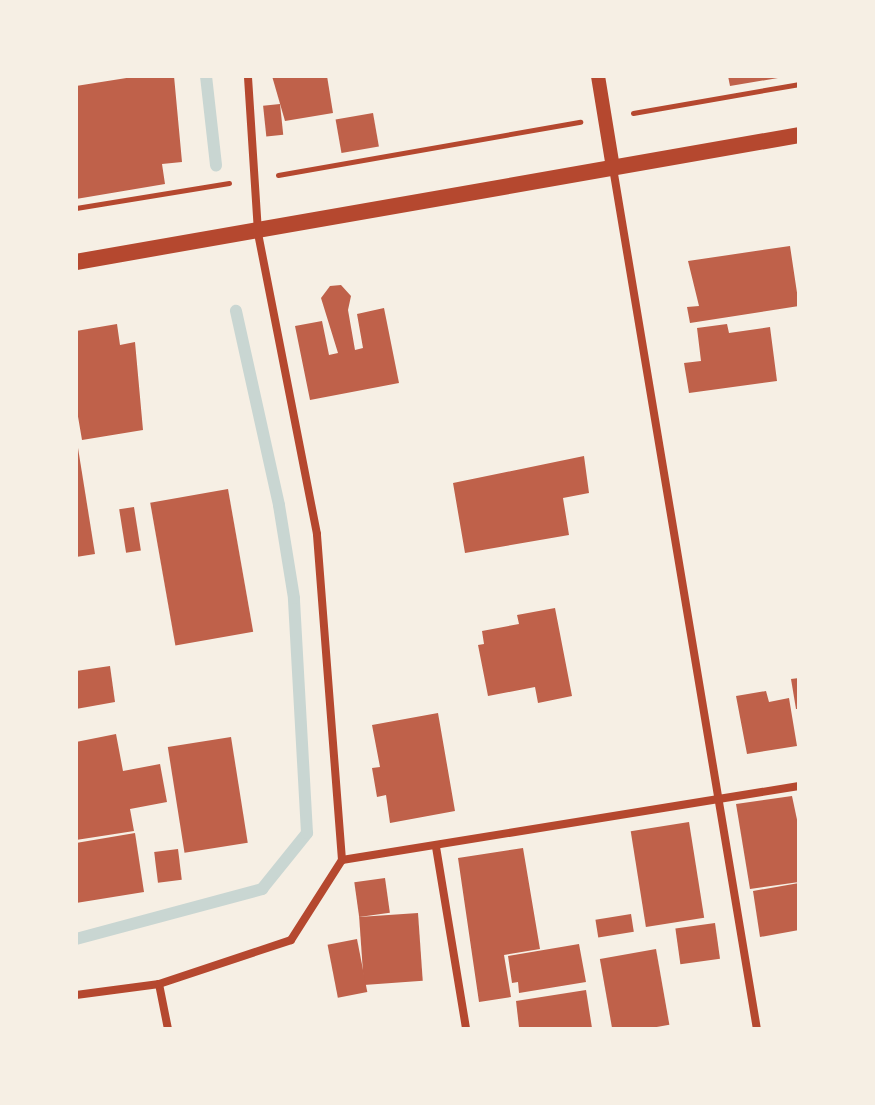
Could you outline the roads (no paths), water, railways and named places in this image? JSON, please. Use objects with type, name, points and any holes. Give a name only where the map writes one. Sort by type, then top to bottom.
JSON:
[{"type":"main road","points":[[76,262],[799,135]]},
{"type":"street","points":[[76,995],[159,984],[291,940],[342,860],[317,534],[258,232],[248,76]]},
{"type":"street","points":[[598,76],[757,1029]]},
{"type":"street","points":[[342,860],[799,786]]},
{"type":"street","points":[[436,847],[466,1029]]},
{"type":"street","points":[[159,984],[168,1029]]},
{"type":"waterway","points":[[206,76],[216,165]]},
{"type":"waterway","points":[[76,939],[262,889],[307,833],[294,598],[279,505],[236,311]]}]
